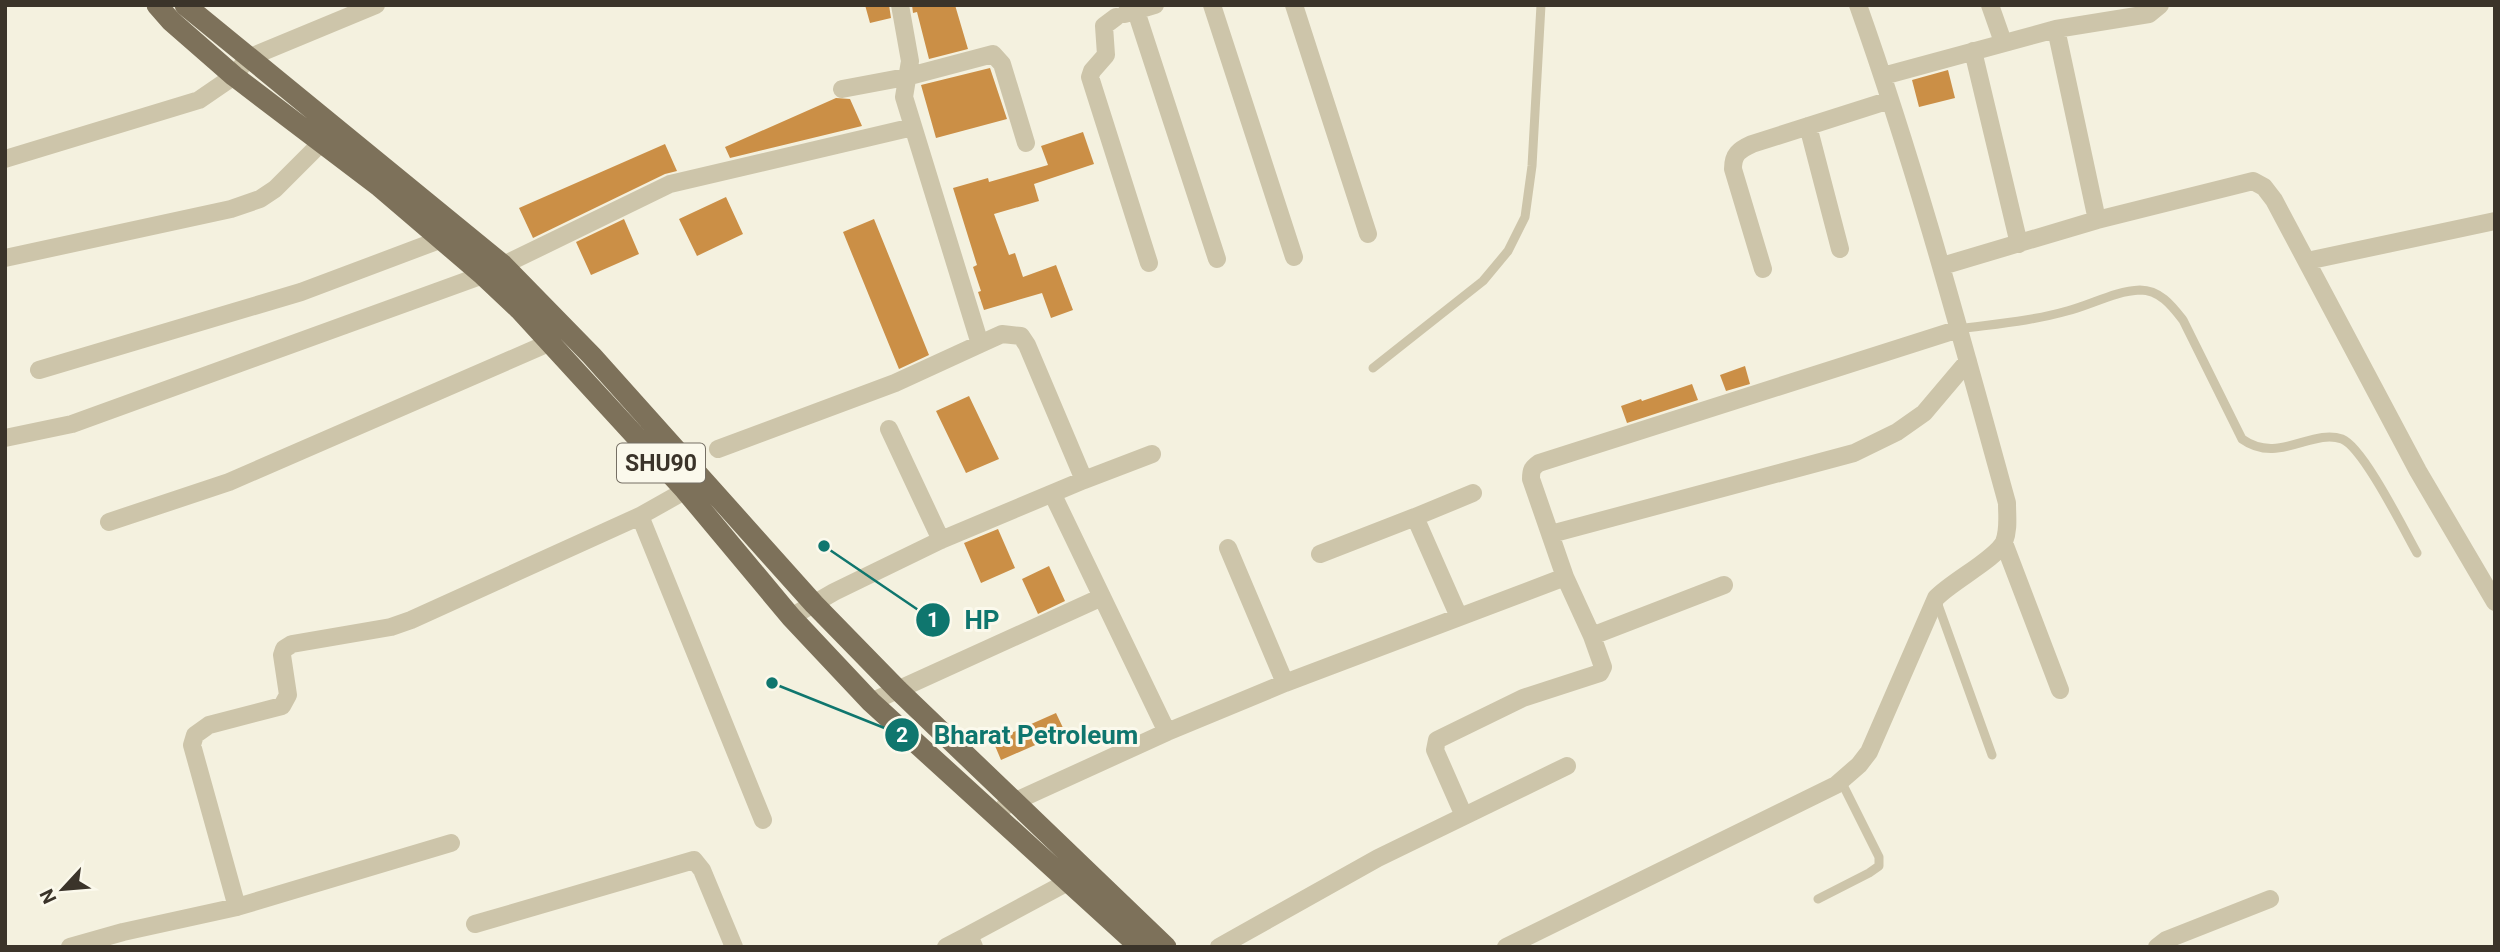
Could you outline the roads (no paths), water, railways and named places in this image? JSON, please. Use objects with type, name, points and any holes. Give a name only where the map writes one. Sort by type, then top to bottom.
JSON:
[{"type":"main road","name":"SHU90","points":[[157,5],[171,21],[234,76],[380,187],[483,275],[695,485],[791,617],[871,702],[1140,947]]},
{"type":"main road","points":[[185,5],[503,265],[592,356],[695,485],[898,690],[1167,947]]},
{"type":"street","points":[[323,5],[327,24]]},
{"type":"street","points":[[5,159],[199,100],[234,76],[248,58],[376,5]]},
{"type":"street","points":[[900,5],[909,61],[904,97],[980,344]]},
{"type":"street","points":[[1149,263],[1090,77],[1107,55],[1104,26],[1115,11],[1136,11],[1155,5]]},
{"type":"street","points":[[1212,5],[1294,257]]},
{"type":"street","points":[[1294,5],[1368,234]]},
{"type":"street","points":[[1858,5],[1942,266],[2007,503],[2008,524],[2004,543],[2060,690]]},
{"type":"street","points":[[1990,5],[2003,42]]},
{"type":"street","points":[[1883,76],[2127,11],[2149,14],[2160,5]]},
{"type":"street","points":[[1136,11],[1217,259]]},
{"type":"street","points":[[2056,29],[2097,220]]},
{"type":"street","points":[[1973,51],[2019,244]]},
{"type":"street","points":[[842,89],[906,77],[993,54],[1002,64],[1026,143]]},
{"type":"street","points":[[1763,269],[1733,169],[1733,158],[1740,150],[1752,144],[1890,100]]},
{"type":"street","points":[[5,438],[72,424],[483,275],[670,184],[913,127]]},
{"type":"street","points":[[1808,127],[1840,249]]},
{"type":"street","points":[[5,258],[231,209],[261,199],[275,189],[322,142]]},
{"type":"street","points":[[1942,266],[2097,220],[2253,181],[2264,187],[2274,200],[2418,471],[2495,602]]},
{"type":"street","points":[[2307,261],[2495,221]]},
{"type":"street","points":[[39,370],[301,292],[442,239]]},
{"type":"street","points":[[1464,816],[1435,750],[1437,740],[1535,693],[1600,673],[1603,667],[1565,577],[1531,479],[1531,471],[1539,463],[1959,329]]},
{"type":"street","points":[[718,449],[895,383],[1002,334],[1021,336],[1027,345],[1084,480]]},
{"type":"street","points":[[109,522],[229,482],[551,342]]},
{"type":"street","points":[[1551,534],[1854,453],[1897,432],[1924,414],[1968,361]]},
{"type":"street","points":[[889,429],[941,540]]},
{"type":"street","points":[[791,617],[941,540],[1152,454]]},
{"type":"street","points":[[237,907],[192,745],[195,735],[209,725],[282,706],[288,695],[282,655],[287,646],[391,627],[411,620],[640,516],[695,485]]},
{"type":"street","points":[[1320,554],[1473,493]]},
{"type":"street","points":[[1053,495],[1167,732]]},
{"type":"street","points":[[640,516],[763,820]]},
{"type":"street","points":[[1415,517],[1460,617]]},
{"type":"street","points":[[1506,947],[1841,781],[1869,752],[1936,598],[2004,543]]},
{"type":"street","points":[[1228,548],[1285,683]]},
{"type":"street","points":[[993,812],[1167,732],[1285,683],[1565,577]]},
{"type":"street","points":[[1592,636],[1724,584]]},
{"type":"street","points":[[871,702],[1102,597]]},
{"type":"street","points":[[1219,947],[1378,858],[1567,766]]},
{"type":"street","points":[[70,947],[115,941],[451,843]]},
{"type":"street","points":[[475,924],[694,860],[702,870],[734,947]]},
{"type":"street","points":[[946,947],[972,941],[1068,881],[1088,873]]},
{"type":"street","points":[[2157,947],[2166,940],[2270,899]]},
{"type":"lane","points":[[1373,368],[1483,281],[1508,251],[1525,217],[1532,166],[1541,5]]},
{"type":"lane","points":[[1959,329],[2035,319],[2118,294],[2141,290],[2157,294],[2171,305],[2183,320],[2242,439],[2253,448],[2270,449],[2327,438],[2342,439],[2364,461],[2417,553]]},
{"type":"lane","points":[[1936,598],[1992,755]]},
{"type":"lane","points":[[1818,900],[1879,866],[1879,857],[1841,781]]},
{"type":"place","name":"HP","points":[[824,546]]},
{"type":"place","name":"Bharat Petroleum","points":[[772,683]]}]
